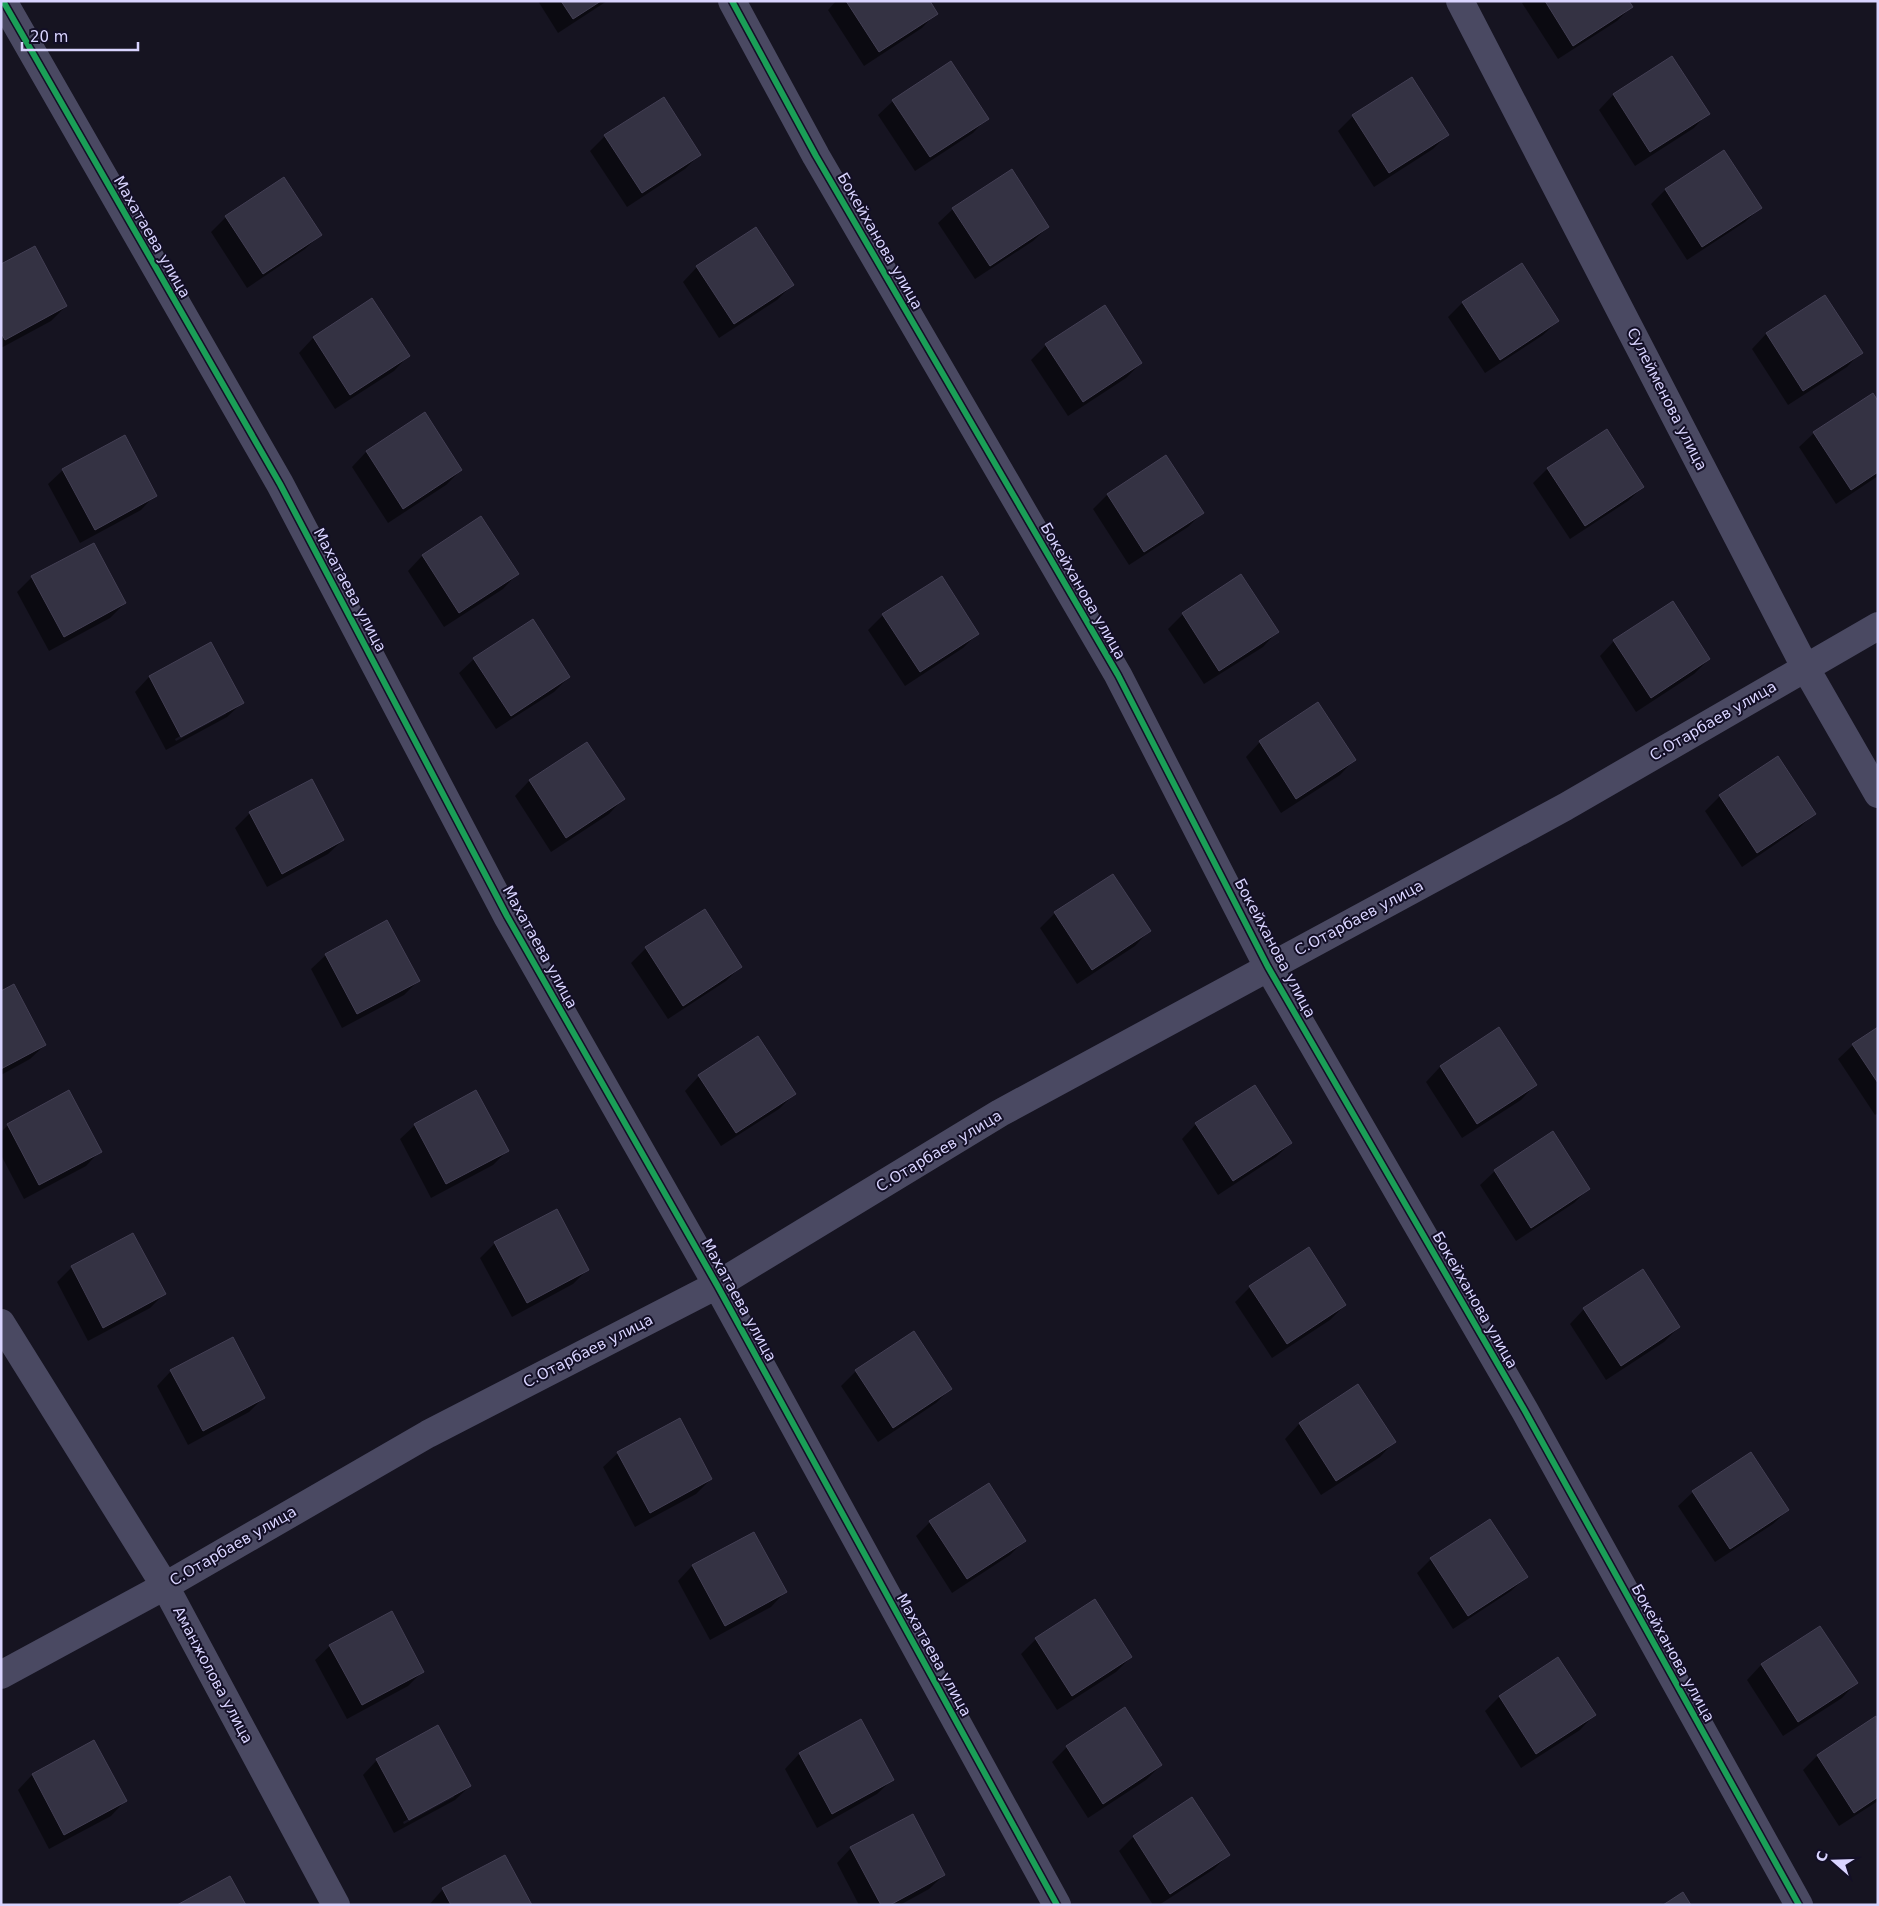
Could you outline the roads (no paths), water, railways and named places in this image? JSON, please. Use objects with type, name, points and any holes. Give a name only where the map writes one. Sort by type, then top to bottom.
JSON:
[{"type":"street","name":"Махатаева улица","points":[[4,1],[280,484],[508,916],[717,1285],[1058,1905]]},
{"type":"street","name":"Бокейханова улица","points":[[732,1],[816,156],[1118,675],[1268,967],[1525,1411],[1799,1905]]},
{"type":"street","name":"Сулейменова улица","points":[[1460,1],[1805,667],[1878,794]]},
{"type":"street","name":"С.Отарбаев улица","points":[[1,1675],[165,1586],[428,1434],[717,1285],[1000,1114],[1565,807],[1878,626]]},
{"type":"street","name":"Аманжолова улица","points":[[1,1323],[165,1586],[336,1905]]}]
